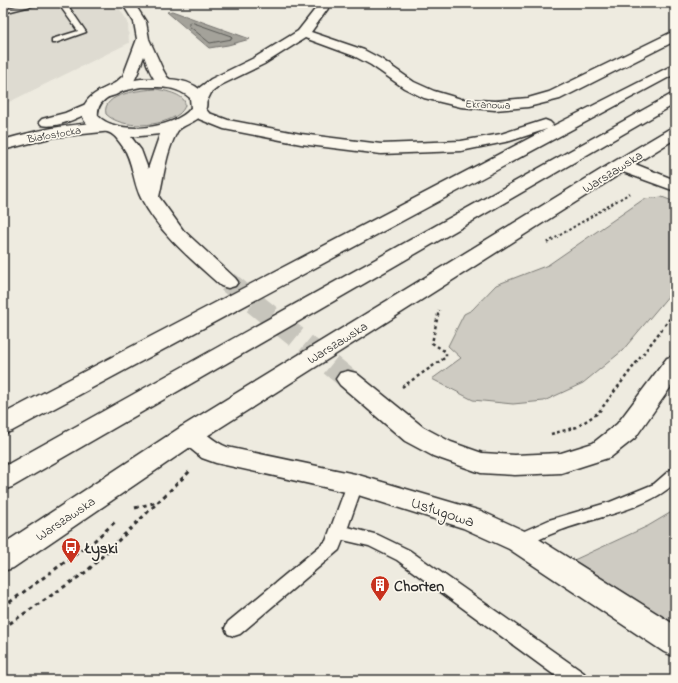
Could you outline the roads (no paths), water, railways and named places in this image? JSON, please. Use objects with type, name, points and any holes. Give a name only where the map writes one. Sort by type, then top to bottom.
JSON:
[{"type":"main road","points":[[128,3],[140,22],[143,39],[156,70],[162,80],[192,91],[204,116],[224,124],[301,139],[381,149],[461,146],[504,138],[540,127],[606,103]]},
{"type":"main road","points":[[199,105],[204,91],[216,82],[276,52],[302,34],[326,3]]},
{"type":"main road","name":"Ekranowa","points":[[302,34],[352,50],[375,61],[412,87],[433,97],[460,103],[491,106],[520,105],[545,99],[675,36]]},
{"type":"main road","points":[[104,94],[120,86],[129,78],[143,39]]},
{"type":"main road","points":[[3,425],[606,103],[675,68]]},
{"type":"main road","points":[[104,94],[115,89],[141,83],[172,84],[200,80],[243,69]]},
{"type":"main road","name":"Białostocka","points":[[3,133],[70,116],[91,106],[104,94]]},
{"type":"main road","points":[[3,480],[675,98]]},
{"type":"main road","name":"Białostocka","points":[[3,145],[22,139],[80,128],[146,132],[173,126],[192,117],[199,105]]},
{"type":"main road","points":[[91,106],[91,118],[97,123],[112,129],[128,142],[133,151],[150,198],[170,227],[184,244],[228,282]]},
{"type":"main road","points":[[150,198],[161,150],[166,136],[173,126]]},
{"type":"main road","name":"Warszawska","points":[[3,559],[190,434],[675,132]]},
{"type":"main road","points":[[621,165],[675,186]]},
{"type":"main road","points":[[348,379],[414,434],[442,449],[481,462],[515,465],[561,463],[602,450],[626,432],[675,364]]},
{"type":"main road","name":"Usługowa","points":[[190,434],[211,451],[225,456],[356,484],[471,519],[519,541],[675,642]]},
{"type":"lane","points":[[3,11],[39,3]]},
{"type":"lane","points":[[55,41],[82,32],[62,3]]},
{"type":"lane","points":[[519,541],[555,525],[613,508],[660,488],[675,474]]},
{"type":"lane","points":[[234,628],[333,546],[356,484]]},
{"type":"lane","points":[[338,532],[372,540],[404,555],[577,680]]},
{"type":"water","points":[[172,11],[250,39],[209,48],[167,12]]},
{"type":"tunnel","points":[[228,282],[348,379]]},
{"type":"place","name":"Łyski","points":[[71,564]]},
{"type":"place","name":"Chorten","points":[[380,602]]}]
